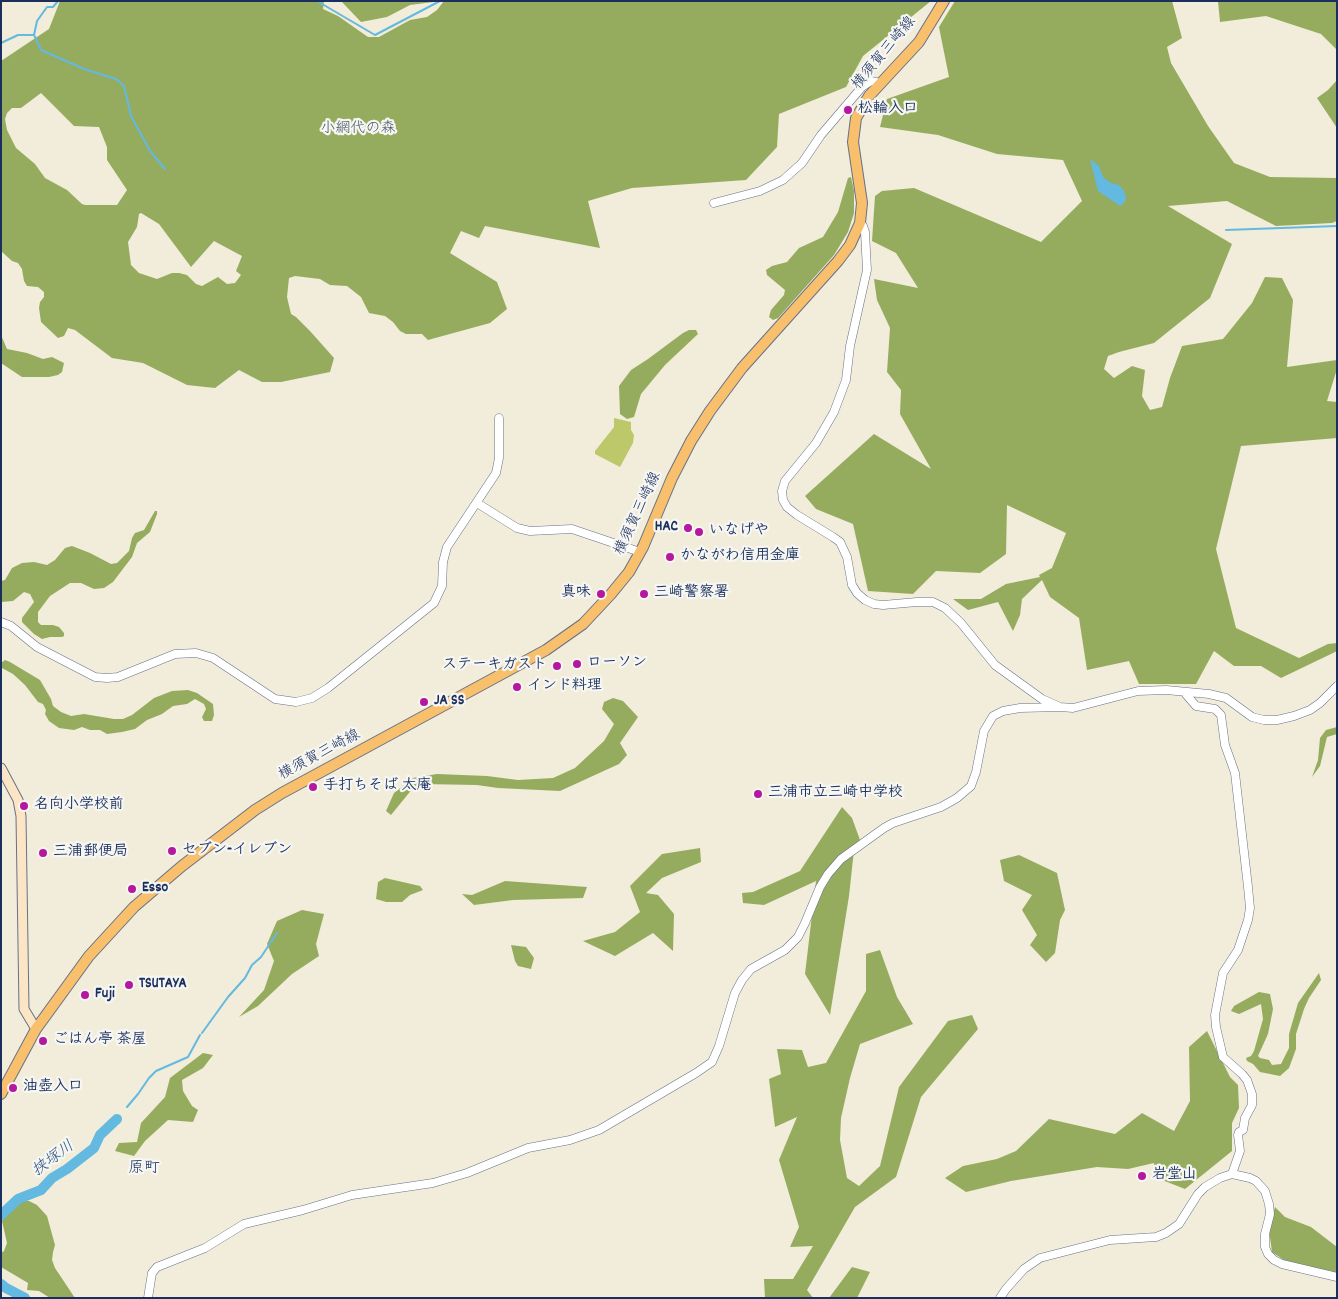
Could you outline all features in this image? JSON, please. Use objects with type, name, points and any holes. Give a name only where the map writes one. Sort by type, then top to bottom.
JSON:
[{"type":"main road","name":"横須賀三崎線","points":[[1,1094],[36,1029],[89,956],[111,931],[152,891],[255,810],[282,793],[546,650],[580,626],[601,605],[629,572],[651,532],[672,478],[691,441],[710,411],[742,368],[844,253],[856,233],[860,222],[862,199],[854,148],[856,118],[862,106],[880,83],[919,42],[944,1]]},
{"type":"main road","points":[[1,768],[18,800],[21,816],[24,1009],[36,1029]]},
{"type":"street","points":[[714,203],[760,191],[783,180],[802,163],[821,135],[862,87],[871,81],[880,83]]},
{"type":"street","points":[[860,222],[865,232],[867,270],[850,346],[846,380],[837,405],[816,444],[785,481],[782,492],[783,500],[787,508],[840,542],[847,557],[852,585],[857,593],[866,600],[883,606],[933,602],[945,608],[961,623],[995,665],[1042,699],[1060,707]]},
{"type":"street","points":[[1,622],[11,626],[37,647],[95,677],[118,677],[171,655],[183,652],[196,652],[213,658],[275,699],[292,702],[304,701],[322,692],[434,603],[442,586],[443,562],[446,551],[492,480],[498,467],[499,418]]},
{"type":"street","points":[[477,503],[517,528],[530,530],[572,529],[640,552]]},
{"type":"street","points":[[148,1298],[152,1273],[157,1267],[205,1248],[244,1224],[303,1210],[352,1194],[433,1184],[462,1175],[528,1148],[582,1137],[599,1130],[696,1073],[712,1062],[719,1046],[735,994],[742,980],[751,969],[785,950],[798,937],[806,923],[820,887],[840,859],[893,822],[941,807],[957,798],[971,786],[976,772],[984,731],[993,716],[1002,711],[1020,708],[1073,708],[1138,691],[1166,690],[1209,694],[1226,698],[1252,717],[1264,720],[1277,720],[1310,710],[1337,686]]},
{"type":"street","points":[[1184,692],[1196,706],[1215,709],[1222,715],[1225,745],[1235,773],[1248,887],[1250,908],[1248,920],[1238,950],[1223,973],[1215,1015],[1223,1057],[1247,1080],[1252,1094],[1252,1105],[1244,1118],[1243,1130],[1238,1135],[1240,1151],[1232,1174]]},
{"type":"street","points":[[1000,1298],[1024,1269],[1040,1258],[1110,1240],[1156,1236],[1166,1233],[1179,1224],[1198,1194],[1205,1187],[1220,1178],[1232,1174],[1250,1178],[1265,1191],[1270,1214],[1265,1234],[1265,1247],[1268,1254],[1274,1260],[1282,1264],[1337,1277]]},
{"type":"green space","name":"小網代の森","points":[[60,1],[324,1],[323,9],[338,16],[368,37],[379,37],[410,20],[427,17],[437,10],[444,1],[931,1],[863,56],[846,87],[779,114],[777,147],[746,180],[632,188],[588,201],[600,248],[485,226],[479,238],[461,231],[450,253],[497,282],[507,309],[490,323],[428,340],[422,334],[406,334],[400,331],[385,316],[369,313],[361,297],[347,286],[330,285],[320,279],[295,276],[289,278],[287,297],[291,314],[310,331],[334,358],[330,372],[281,382],[262,382],[239,370],[215,388],[187,385],[143,363],[112,358],[75,330],[68,328],[64,336],[58,338],[41,322],[39,308],[44,292],[38,287],[27,286],[22,269],[18,263],[12,261],[1,251],[1,61],[49,29]],"holes":[[[41,93],[74,126],[99,127],[107,147],[107,160],[127,190],[117,205],[82,204],[67,190],[45,178],[35,164],[16,148],[7,130],[5,119],[7,113],[12,108],[21,108]],[[141,213],[159,224],[191,267],[214,241],[242,256],[236,271],[241,275],[235,283],[227,284],[218,277],[202,286],[196,284],[187,275],[179,273],[172,273],[157,279],[139,273],[131,265],[128,242],[137,227],[139,214]]]},
{"type":"green space","points":[[341,1],[441,1],[410,5],[387,17],[361,22]]},
{"type":"green space","points":[[955,1],[1172,1],[1182,38],[1167,47],[1171,63],[1208,126],[1234,163],[1270,177],[1337,178],[1337,221],[1332,223],[1276,226],[1227,201],[1168,206],[1232,244],[1210,298],[1154,343],[1108,356],[1104,369],[1114,378],[1132,366],[1145,370],[1142,396],[1150,410],[1162,407],[1182,346],[1223,339],[1252,303],[1265,277],[1282,278],[1293,300],[1287,367],[1337,360],[1337,369],[1327,401],[1337,402],[1337,438],[1241,446],[1216,549],[1236,628],[1299,658],[1328,644],[1337,643],[1337,651],[1281,678],[1261,666],[1234,666],[1214,651],[1196,684],[1139,684],[1129,661],[1087,670],[1079,618],[1050,597],[1042,580],[1022,599],[1020,615],[1013,631],[998,602],[968,610],[953,599],[981,599],[1006,584],[1040,577],[1039,575],[1052,568],[1066,533],[1007,505],[1006,554],[980,573],[936,571],[913,594],[868,591],[853,524],[816,509],[805,496],[874,434],[931,469],[900,414],[901,390],[887,372],[890,328],[877,300],[874,279],[918,288],[896,253],[872,241],[875,196],[882,191],[914,188],[1041,242],[1082,201],[1063,160],[997,154],[938,135],[880,127],[887,99],[949,77],[939,27]]},
{"type":"green space","points":[[1218,1],[1337,1],[1337,50],[1321,34],[1266,16],[1220,22]]},
{"type":"green space","points":[[1337,80],[1337,128],[1317,98]]},
{"type":"green space","points":[[851,177],[854,191],[854,213],[848,232],[834,255],[778,318],[773,320],[769,317],[771,310],[784,295],[785,290],[767,275],[766,270],[772,266],[787,262],[799,248],[823,237],[838,212],[848,178]]},
{"type":"green space","points":[[689,330],[696,330],[698,334],[665,365],[641,394],[634,417],[627,419],[620,414],[619,386],[631,370]]},
{"type":"green space","points":[[1,335],[7,349],[43,359],[52,357],[64,363],[62,372],[49,377],[22,377],[1,363]]},
{"type":"green space","points":[[614,418],[631,422],[631,430],[634,435],[633,443],[620,467],[595,454],[595,451],[614,427]]},
{"type":"green space","points":[[155,511],[157,511],[157,514],[150,532],[137,543],[132,557],[113,582],[104,588],[94,589],[81,583],[70,583],[50,596],[38,612],[38,622],[41,625],[59,627],[64,636],[42,639],[22,622],[22,618],[34,602],[30,594],[24,592],[13,601],[1,602],[1,581],[5,580],[12,568],[22,563],[34,562],[47,565],[55,560],[65,548],[72,546],[111,564],[117,563],[129,551],[135,533],[144,530]]},
{"type":"green space","points":[[5,660],[40,680],[53,706],[71,716],[84,714],[123,719],[132,715],[154,698],[172,691],[188,690],[197,693],[213,704],[214,715],[212,721],[204,721],[202,717],[206,709],[204,704],[195,699],[187,704],[173,706],[135,729],[122,732],[107,734],[100,730],[90,730],[82,727],[74,730],[59,728],[49,721],[43,704],[38,702],[25,685],[13,674],[2,668],[1,663]]},
{"type":"green space","points":[[613,698],[623,701],[638,717],[620,743],[627,755],[619,764],[560,791],[477,785],[422,784],[413,788],[391,815],[386,811],[394,793],[413,778],[437,774],[487,776],[518,780],[553,778],[575,768],[604,741],[614,724],[602,709],[604,702]]},
{"type":"green space","points":[[1337,727],[1337,734],[1327,737],[1320,766],[1312,777],[1318,760],[1320,738],[1326,730]]},
{"type":"green space","points":[[842,807],[852,818],[860,840],[854,850],[849,896],[830,1015],[805,974],[816,881],[764,905],[743,903],[742,893],[753,892],[800,871]]},
{"type":"green space","points":[[700,848],[701,862],[662,878],[646,893],[658,895],[674,914],[673,951],[653,933],[615,956],[583,941],[615,932],[640,912],[630,886],[662,854]]},
{"type":"green space","points":[[1019,855],[1057,873],[1065,910],[1060,920],[1055,953],[1046,962],[1030,945],[1037,935],[1022,910],[1032,895],[1004,881],[1000,860]]},
{"type":"green space","points":[[385,878],[420,886],[423,890],[410,895],[402,902],[386,902],[376,899],[378,882]]},
{"type":"green space","points":[[505,881],[587,887],[583,898],[513,900],[474,905],[462,894],[472,895]]},
{"type":"green space","points":[[302,910],[324,914],[316,944],[319,956],[292,974],[258,1006],[239,1017],[264,990],[274,961],[267,944],[277,921]]},
{"type":"green space","points":[[511,945],[526,947],[534,958],[531,969],[518,966]]},
{"type":"green space","points":[[880,950],[897,997],[913,1024],[860,1044],[841,1118],[840,1140],[847,1178],[859,1186],[880,1166],[899,1087],[948,1021],[972,1015],[978,1029],[921,1097],[896,1177],[855,1207],[807,1290],[813,1298],[765,1298],[764,1279],[793,1279],[813,1246],[790,1247],[799,1227],[779,1160],[797,1117],[775,1127],[769,1079],[781,1074],[777,1049],[802,1050],[808,1067],[826,1063],[866,991],[866,954]]},
{"type":"green space","points":[[1319,973],[1321,980],[1304,1009],[1296,1034],[1296,1049],[1289,1068],[1280,1076],[1260,1072],[1246,1058],[1251,1056],[1254,1051],[1263,1019],[1261,1004],[1239,1014],[1231,1011],[1234,1006],[1259,992],[1270,994],[1273,1009],[1268,1034],[1258,1056],[1269,1060],[1272,1065],[1281,1064],[1289,1048],[1289,1034],[1298,1003]]},
{"type":"green space","points":[[1207,1031],[1230,1077],[1238,1085],[1239,1108],[1232,1123],[1232,1151],[1185,1189],[1157,1178],[1154,1163],[1128,1169],[1097,1167],[1011,1181],[966,1192],[945,1178],[963,1166],[997,1159],[1016,1151],[1049,1119],[1115,1134],[1142,1113],[1174,1131],[1190,1101],[1189,1047]]},
{"type":"green space","points":[[203,1053],[213,1055],[203,1068],[182,1080],[183,1091],[192,1106],[198,1110],[193,1122],[168,1120],[145,1141],[134,1156],[115,1151],[119,1143],[137,1142],[141,1123],[165,1097],[170,1078]]},
{"type":"green space","points":[[20,1201],[29,1201],[37,1205],[47,1216],[55,1245],[52,1260],[55,1268],[75,1298],[50,1298],[39,1291],[27,1290],[28,1283],[1,1267],[1,1253],[4,1251],[7,1243],[2,1221],[5,1214]]},
{"type":"green space","points":[[1275,1207],[1285,1217],[1311,1227],[1337,1247],[1337,1278],[1290,1264],[1272,1252],[1269,1230]]},
{"type":"green space","points":[[852,1267],[870,1272],[857,1298],[829,1298]]},
{"type":"water","points":[[1090,159],[1099,166],[1103,177],[1111,183],[1119,185],[1124,191],[1126,198],[1120,206],[1098,191]]},
{"type":"waterway","points":[[1,43],[18,35],[34,35],[37,21],[47,7],[53,7],[58,1]]},
{"type":"waterway","points":[[317,1],[375,35],[440,1]]},
{"type":"waterway","points":[[34,35],[41,50],[84,69],[116,79],[124,86],[131,116],[150,151],[165,169]]},
{"type":"waterway","points":[[1226,230],[1337,226]]},
{"type":"waterway","name":"挟塚川","points":[[202,1033],[228,997],[245,978],[252,965],[261,957],[277,933]]},
{"type":"waterway","name":"挟塚川","points":[[127,1107],[156,1071],[188,1057],[200,1035]]},
{"type":"waterway","name":"挟塚川","points":[[1,1215],[18,1199],[41,1190],[52,1178],[94,1148],[100,1135],[117,1119]]},
{"type":"waterway","name":"挟塚川","points":[[1,1284],[25,1298]]},
{"type":"place","name":"松輪入口","points":[[848,110]]},
{"type":"place","name":"HAC","points":[[688,528]]},
{"type":"place","name":"いなげや","points":[[699,532]]},
{"type":"place","name":"かながわ信用金庫","points":[[670,557]]},
{"type":"place","name":"真味","points":[[601,594]]},
{"type":"place","name":"三崎警察署","points":[[644,594]]},
{"type":"place","name":"ローソン","points":[[577,664]]},
{"type":"place","name":"ステーキガスト","points":[[557,666]]},
{"type":"place","name":"インド料理","points":[[517,687]]},
{"type":"place","name":"JA SS","points":[[424,702]]},
{"type":"place","name":"手打ちそば 太庵","points":[[313,787]]},
{"type":"place","name":"三浦市立三崎中学校","points":[[758,794]]},
{"type":"place","name":"名向小学校前","points":[[24,806]]},
{"type":"place","name":"セブン-イレブン","points":[[172,851]]},
{"type":"place","name":"三浦郵便局","points":[[43,853]]},
{"type":"place","name":"Esso","points":[[132,889]]},
{"type":"place","name":"TSUTAYA","points":[[129,985]]},
{"type":"place","name":"Fuji","points":[[85,995]]},
{"type":"place","name":"ごはん亭 茶屋","points":[[43,1041]]},
{"type":"place","name":"油壺入口","points":[[13,1088]]},
{"type":"place","name":"岩堂山","points":[[1142,1176]]},
{"type":"district","name":"原町","points":[[144,1170]]}]
